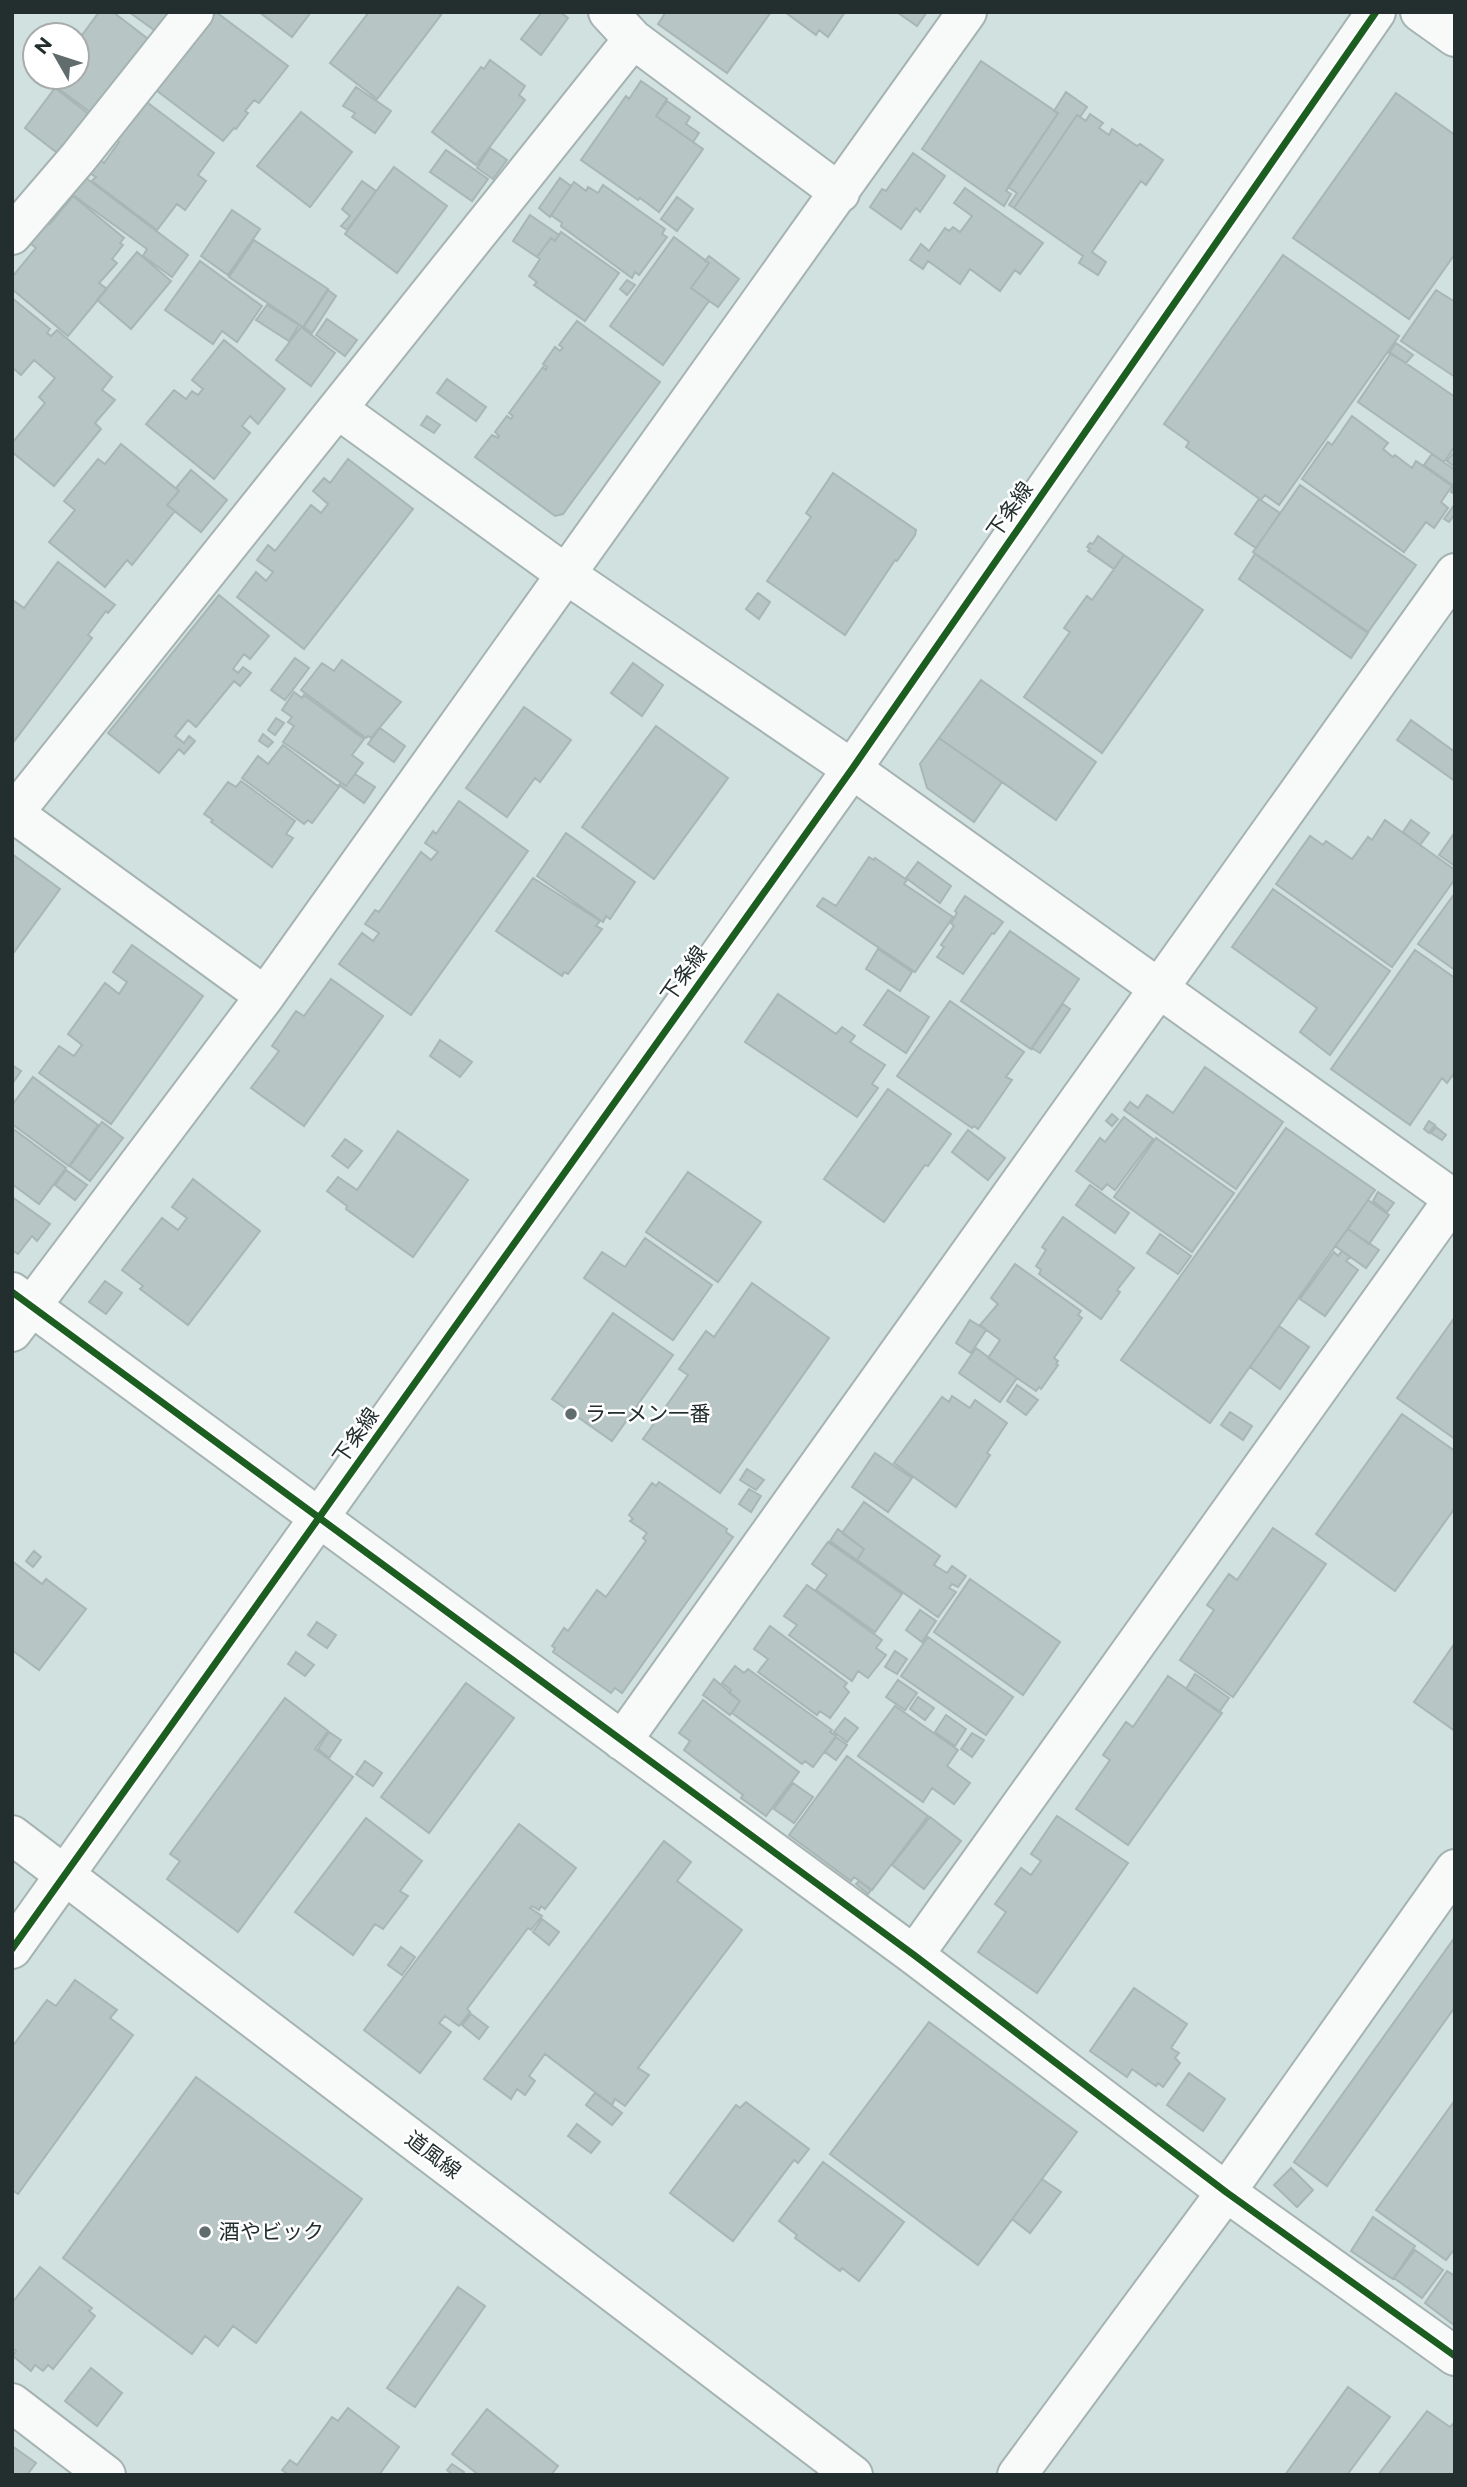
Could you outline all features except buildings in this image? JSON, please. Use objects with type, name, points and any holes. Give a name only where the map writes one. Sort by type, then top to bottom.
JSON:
[{"type":"street","points":[[12,235],[78,158],[194,12]]},
{"type":"street","points":[[967,12],[265,996],[18,1310],[319,1518],[914,1955],[1226,2192],[1455,2356]]},
{"type":"street","name":"下条線","points":[[12,1949],[852,769],[1376,12]]},
{"type":"street","points":[[1420,12],[1455,37]]},
{"type":"street","points":[[265,996],[13,812],[339,410],[620,26],[840,193]]},
{"type":"street","points":[[339,410],[567,575],[852,769],[1454,1199],[914,1955]]},
{"type":"street","points":[[622,1741],[1455,573]]},
{"type":"street","name":"道風線","points":[[12,1835],[853,2475]]},
{"type":"street","points":[[1017,2475],[1226,2192],[1455,1868]]},
{"type":"street","points":[[12,2403],[101,2473]]},
{"type":"cycle path","points":[[12,1949],[852,769],[1376,12]]},
{"type":"cycle path","points":[[12,1292],[914,1955],[1226,2192],[1455,2356]]},
{"type":"place","name":"ラーメン一番","points":[[571,1414]]},
{"type":"place","name":"酒やビック","points":[[205,2232]]}]
